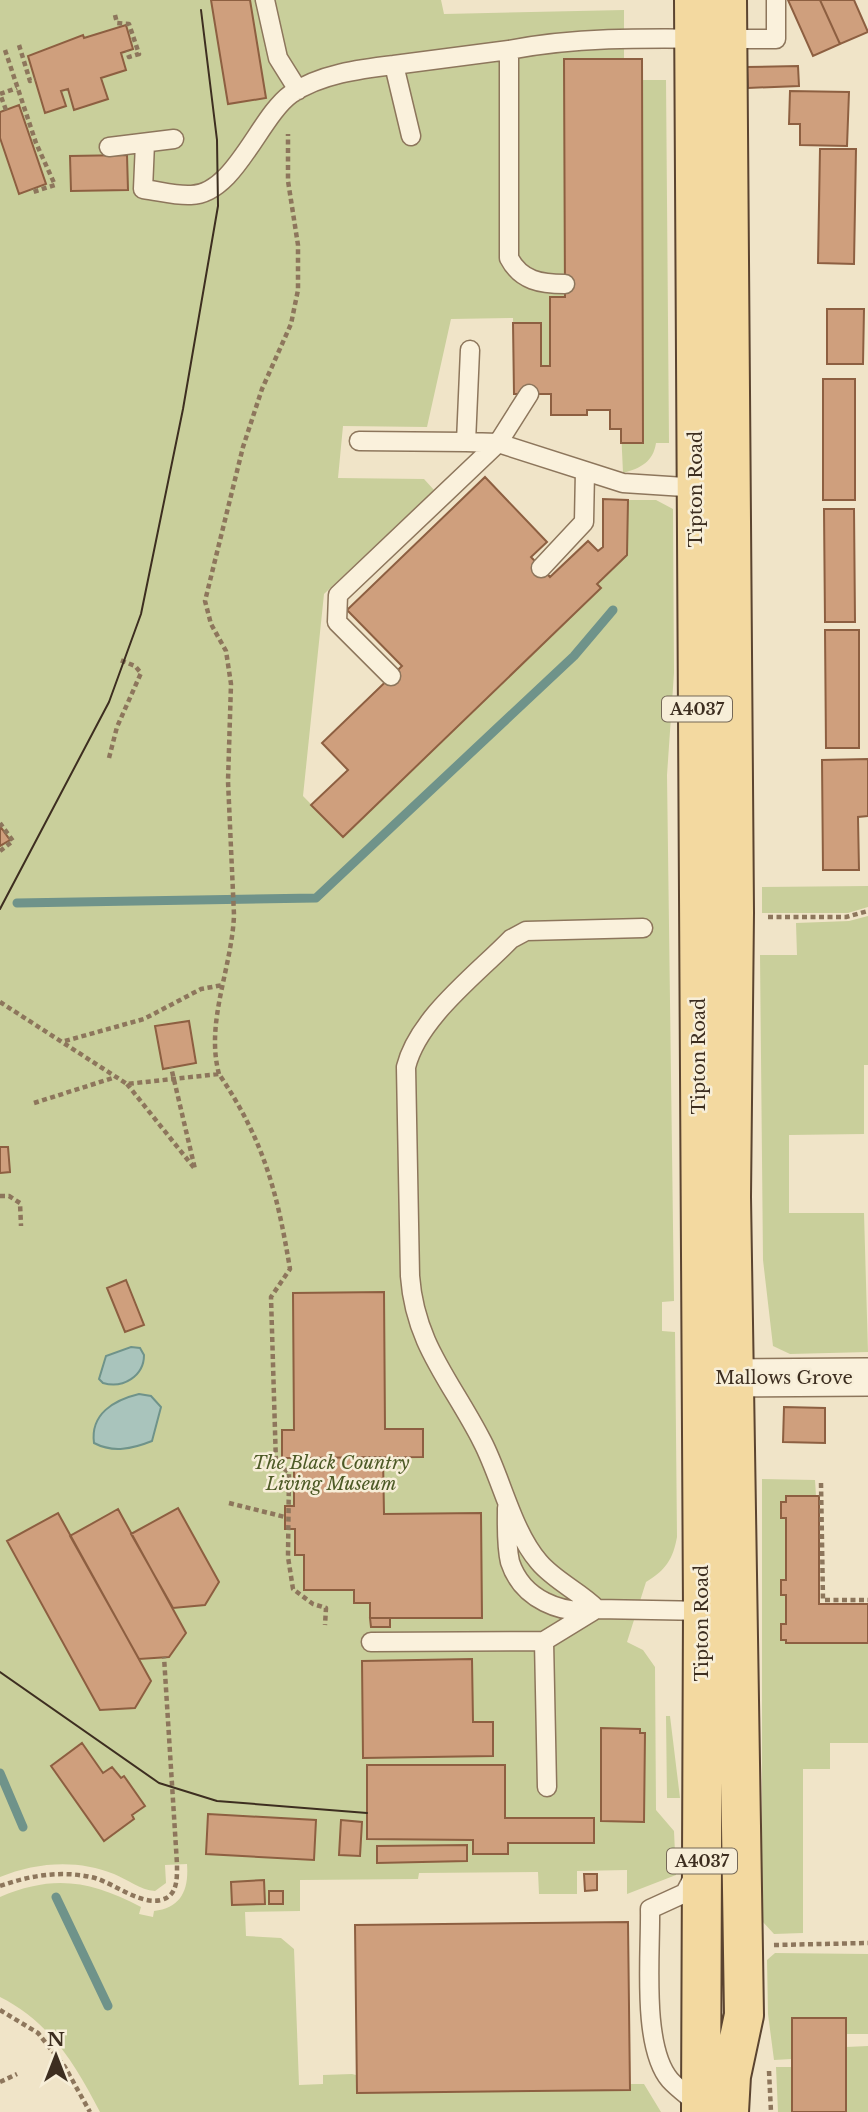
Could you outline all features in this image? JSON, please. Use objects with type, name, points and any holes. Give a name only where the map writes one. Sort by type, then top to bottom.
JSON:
[{"type":"main road","name":"Tipton Road","points":[[694,0],[710,39],[713,488],[731,915],[716,1006],[719,1611],[748,2112]]},
{"type":"main road","name":"Tipton Road","points":[[710,39],[727,0]]},
{"type":"main road","name":"Tipton Road","points":[[711,2111],[702,1861],[719,1611]]},
{"type":"main road","points":[[711,2111],[731,2076],[743,2006]]},
{"type":"street","name":"Mallows Grove","points":[[716,1378],[868,1377]]},
{"type":"lane","points":[[265,0],[278,58],[298,90]]},
{"type":"lane","points":[[145,143],[136,165],[143,189],[194,196],[219,183],[237,165],[275,108],[298,90],[337,75],[544,43],[775,39],[775,0]]},
{"type":"lane","points":[[509,50],[509,258],[514,268],[531,279],[542,284],[565,284]]},
{"type":"lane","points":[[394,65],[411,136]]},
{"type":"lane","points":[[109,146],[174,139]]},
{"type":"lane","points":[[466,442],[470,350]]},
{"type":"lane","points":[[391,676],[337,622],[338,595],[498,443],[529,394]]},
{"type":"lane","points":[[359,441],[498,443],[623,483],[713,488]]},
{"type":"lane","points":[[541,568],[584,522],[585,471]]},
{"type":"lane","points":[[597,1609],[553,1577],[537,1560],[506,1504],[483,1442],[425,1343],[412,1306],[408,1059],[422,1029],[511,939],[526,931],[643,928]]},
{"type":"lane","points":[[506,1504],[510,1562],[528,1589],[548,1605],[579,1612],[597,1609],[719,1611]]},
{"type":"lane","points":[[371,1642],[544,1641],[597,1609]]},
{"type":"lane","points":[[544,1641],[547,1787]]},
{"type":"lane","points":[[702,1861],[685,1893],[650,1909],[652,2032],[657,2052],[669,2079],[711,2111]]},
{"type":"path","points":[[115,15],[117,23],[124,21],[129,24],[139,54],[129,58],[127,51]]},
{"type":"path","points":[[19,45],[30,81],[35,79]]},
{"type":"path","points":[[5,50],[36,143],[55,185],[33,192],[32,189]]},
{"type":"path","points":[[6,110],[0,94],[17,88]]},
{"type":"path","points":[[286,127],[288,181],[299,245],[298,290],[291,324],[262,389],[243,447],[205,601],[211,624],[226,651],[231,684],[228,781],[234,888],[233,938],[213,1052],[219,1074],[245,1113],[265,1156],[281,1213],[290,1269],[271,1297],[276,1464],[289,1472],[288,1557],[293,1589],[313,1604],[326,1608],[325,1625]]},
{"type":"path","points":[[109,758],[117,727],[141,673],[135,666],[120,660]]},
{"type":"path","points":[[0,823],[13,841],[0,852]]},
{"type":"path","points":[[731,915],[846,917],[868,911]]},
{"type":"path","points":[[64,1041],[144,1019],[201,989],[223,985]]},
{"type":"path","points":[[0,1002],[127,1084],[195,1169],[171,1067]]},
{"type":"path","points":[[127,1084],[219,1074]]},
{"type":"path","points":[[34,1102],[117,1077]]},
{"type":"path","points":[[0,1196],[9,1196],[20,1203],[21,1226]]},
{"type":"path","points":[[821,1483],[823,1600],[868,1600]]},
{"type":"path","points":[[229,1503],[285,1517]]},
{"type":"path","points":[[0,1886],[18,1880],[74,1874],[98,1879],[149,1900],[162,1900],[171,1895],[177,1884],[177,1864],[164,1657]]},
{"type":"path","points":[[773,1945],[868,1943]]},
{"type":"path","points":[[0,2010],[38,2033],[65,2067],[90,2112]]},
{"type":"path","points":[[0,2082],[17,2074]]},
{"type":"green space","name":"The Black Country Living Museum","points":[[0,0],[441,0],[444,14],[624,10],[624,59],[642,59],[642,80],[666,80],[669,443],[656,443],[649,460],[623,473],[621,429],[610,429],[609,410],[588,410],[587,415],[551,415],[550,394],[514,394],[513,318],[451,319],[427,427],[343,426],[338,478],[424,479],[434,490],[324,594],[303,796],[343,837],[601,588],[597,584],[627,555],[628,500],[656,500],[673,509],[674,673],[667,775],[674,1301],[662,1302],[662,1331],[675,1332],[677,1537],[668,1563],[646,1582],[627,1642],[643,1650],[655,1667],[656,1810],[674,1831],[676,1875],[627,1894],[627,1870],[577,1871],[577,1894],[539,1894],[538,1872],[419,1873],[418,1879],[300,1880],[300,1911],[245,1912],[246,1936],[281,1938],[294,1949],[299,2085],[323,2084],[323,2075],[352,2074],[356,2075],[357,2093],[629,2090],[630,2084],[644,2084],[661,2112],[100,2112],[71,2061],[47,2032],[18,2007],[0,1997],[0,1897],[38,1885],[55,1883],[89,1886],[123,1898],[141,1907],[139,1914],[153,1917],[154,1911],[177,1902],[185,1890],[187,1864],[165,1865],[166,1883],[155,1891],[144,1889],[100,1869],[72,1864],[28,1868],[0,1877]],"holes":[[[264,1881],[264,1904],[232,1905],[232,1882]]]},
{"type":"green space","points":[[868,886],[868,907],[848,913],[762,913],[762,887]]},
{"type":"green space","points":[[868,916],[868,1065],[864,1065],[864,1134],[789,1135],[789,1213],[864,1213],[868,1352],[790,1354],[773,1346],[763,1260],[760,955],[797,955],[796,923],[849,921]]},
{"type":"green space","points":[[762,1479],[815,1480],[816,1496],[786,1496],[786,1502],[781,1502],[781,1517],[786,1518],[786,1580],[781,1580],[781,1595],[786,1595],[786,1624],[781,1624],[781,1639],[787,1643],[868,1643],[868,1743],[830,1743],[830,1769],[803,1769],[803,1933],[774,1934],[762,1921]]},
{"type":"green space","points":[[666,1716],[670,1716],[680,1798],[667,1798]]},
{"type":"green space","points":[[775,1953],[868,1954],[868,2034],[846,2034],[846,2018],[792,2018],[792,2059],[774,2060],[768,2014],[767,1960]]},
{"type":"green space","points":[[868,2046],[868,2112],[846,2112],[846,2047]]},
{"type":"green space","points":[[776,2067],[792,2067],[792,2112],[778,2112]]},
{"type":"water","points":[[131,1347],[140,1348],[144,1355],[136,1375],[118,1384],[103,1383],[99,1379],[106,1356]]},
{"type":"water","points":[[139,1394],[151,1396],[161,1407],[152,1441],[123,1449],[94,1443],[96,1424],[100,1416],[113,1404]]},
{"type":"building","points":[[211,0],[250,0],[266,98],[228,104]]},
{"type":"building","points":[[788,0],[820,0],[840,44],[813,56]]},
{"type":"building","points":[[820,0],[854,0],[868,32],[840,44]]},
{"type":"building","points":[[126,25],[133,49],[121,53],[126,70],[101,78],[108,99],[74,110],[68,89],[61,91],[66,106],[45,113],[28,56],[83,35],[84,38]]},
{"type":"building","points":[[564,59],[642,59],[643,443],[621,443],[621,429],[610,429],[610,410],[587,410],[587,415],[551,415],[551,394],[514,394],[513,323],[541,323],[541,366],[550,366],[550,297],[565,297]]},
{"type":"building","points":[[798,66],[799,86],[748,88],[747,67]]},
{"type":"building","points":[[790,91],[849,92],[847,146],[800,145],[800,124],[789,124]]},
{"type":"building","points":[[19,105],[46,184],[19,194],[0,138],[0,112]]},
{"type":"building","points":[[820,149],[856,149],[854,264],[818,263]]},
{"type":"building","points":[[127,155],[128,190],[71,191],[70,156]]},
{"type":"building","points":[[827,309],[864,309],[863,364],[827,364]]},
{"type":"building","points":[[823,379],[855,379],[855,500],[823,500]]},
{"type":"building","points":[[485,477],[547,542],[531,557],[550,577],[588,541],[598,551],[603,547],[603,499],[628,500],[627,555],[597,584],[601,588],[343,837],[311,805],[348,770],[322,743],[402,666],[347,610]]},
{"type":"building","points":[[824,509],[854,509],[855,622],[825,622]]},
{"type":"building","points":[[825,630],[859,630],[859,748],[826,748]]},
{"type":"building","points":[[868,759],[868,816],[858,817],[859,870],[823,870],[822,760]]},
{"type":"building","points":[[0,826],[10,840],[0,846]]},
{"type":"building","points":[[189,1021],[196,1063],[163,1069],[155,1026]]},
{"type":"building","points":[[0,1147],[8,1147],[10,1172],[0,1173]]},
{"type":"building","points":[[126,1280],[144,1325],[125,1332],[107,1288]]},
{"type":"building","points":[[384,1292],[385,1429],[423,1429],[423,1457],[282,1458],[282,1430],[294,1430],[293,1293]]},
{"type":"building","points":[[784,1407],[825,1408],[825,1443],[783,1442]]},
{"type":"building","points":[[383,1457],[384,1514],[481,1513],[482,1618],[370,1618],[370,1603],[354,1603],[354,1590],[304,1590],[304,1555],[295,1555],[295,1529],[285,1529],[285,1506],[294,1506],[294,1458]]},
{"type":"building","points":[[786,1496],[819,1496],[819,1604],[868,1604],[868,1643],[786,1643],[786,1640],[781,1640],[781,1624],[786,1624],[786,1595],[781,1595],[781,1580],[786,1580],[786,1518],[781,1518],[781,1502],[786,1502]]},
{"type":"building","points":[[178,1508],[219,1582],[205,1605],[173,1608],[131,1534]]},
{"type":"building","points":[[118,1509],[186,1633],[169,1657],[139,1659],[70,1536]]},
{"type":"building","points":[[58,1513],[151,1681],[135,1708],[100,1710],[7,1541]]},
{"type":"building","points":[[370,1618],[390,1618],[390,1627],[371,1627]]},
{"type":"building","points":[[472,1659],[473,1722],[493,1722],[493,1756],[363,1758],[362,1661]]},
{"type":"building","points":[[601,1728],[640,1729],[640,1733],[645,1733],[644,1822],[601,1821]]},
{"type":"building","points":[[82,1743],[103,1773],[112,1767],[121,1778],[124,1776],[145,1806],[132,1815],[134,1819],[104,1841],[51,1766]]},
{"type":"building","points":[[367,1765],[505,1765],[505,1818],[594,1818],[594,1843],[508,1843],[508,1854],[473,1854],[473,1840],[367,1839]]},
{"type":"building","points":[[208,1814],[316,1820],[314,1860],[206,1854]]},
{"type":"building","points":[[341,1820],[362,1822],[360,1856],[339,1855]]},
{"type":"building","points":[[467,1845],[467,1861],[377,1863],[377,1846]]},
{"type":"building","points":[[584,1874],[597,1874],[597,1890],[585,1891]]},
{"type":"building","points":[[264,1880],[265,1904],[232,1905],[231,1882]]},
{"type":"building","points":[[269,1891],[283,1891],[283,1904],[269,1904]]},
{"type":"building","points":[[628,1922],[630,2090],[357,2093],[355,1925]]},
{"type":"building","points":[[792,2018],[846,2018],[846,2112],[792,2112]]},
{"type":"waterway","points":[[17,903],[316,898],[574,656],[613,610]]},
{"type":"waterway","points":[[0,1773],[23,1827]]},
{"type":"waterway","points":[[56,1897],[108,2006]]},
{"type":"tram line","points":[[0,909],[109,702],[141,614],[183,409],[218,206],[217,140],[201,10]]},
{"type":"tram line","points":[[0,1672],[159,1783],[217,1801],[367,1813]]}]
